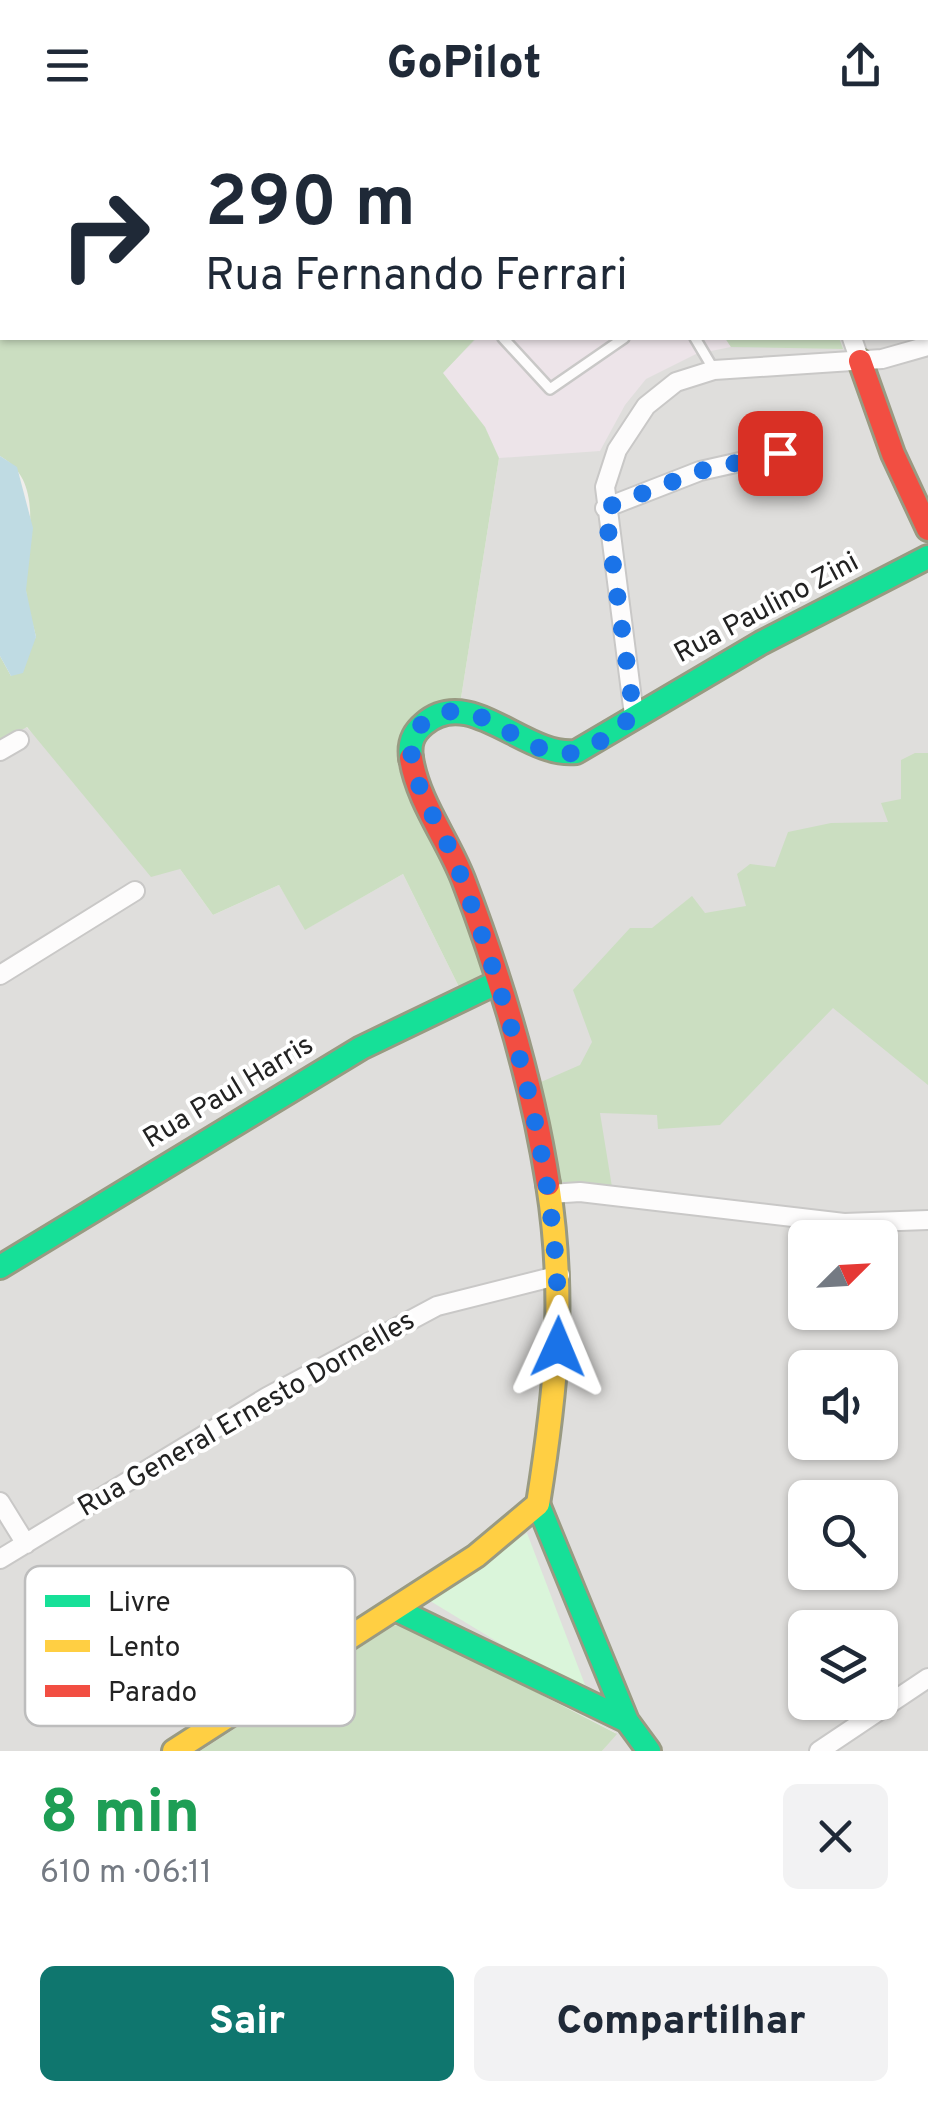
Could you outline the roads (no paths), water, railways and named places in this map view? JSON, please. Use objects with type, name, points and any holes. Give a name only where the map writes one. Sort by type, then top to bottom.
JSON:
[{"type":"street","points":[[853,340],[892,454],[928,529]]},
{"type":"street","points":[[634,715],[605,508],[611,465],[646,406],[676,382],[714,370],[860,362],[928,346]]},
{"type":"street","points":[[605,508],[700,471],[780,453]]},
{"type":"street","name":"Rua Paulino Zini","points":[[496,983],[457,865],[418,782],[410,749],[414,732],[429,719],[448,712],[479,716],[552,753],[576,752],[600,742],[634,715],[928,557]]},
{"type":"street","points":[[0,751],[19,740]]},
{"type":"street","points":[[0,975],[135,891]]},
{"type":"street","points":[[496,983],[530,1092],[550,1194],[560,1275],[558,1383],[538,1504],[627,1721],[649,1751]]},
{"type":"street","name":"Rua Paul Harris","points":[[0,1267],[361,1048],[496,983]]},
{"type":"street","points":[[550,1194],[580,1192],[844,1223],[928,1220]]},
{"type":"street","name":"Rua General Ernesto Dornelles","points":[[0,1560],[267,1397],[437,1306],[560,1275]]},
{"type":"street","points":[[0,1502],[26,1544]]},
{"type":"street","points":[[355,1635],[476,1556],[538,1504]]},
{"type":"street","points":[[395,1609],[627,1721]]},
{"type":"street","points":[[819,1751],[842,1744],[928,1678]]},
{"type":"street","points":[[174,1751],[213,1726]]},
{"type":"lane","points":[[505,340],[550,390],[621,340]]},
{"type":"lane","points":[[696,340],[714,370]]},
{"type":"water","points":[[0,456],[17,467],[33,528],[26,590],[36,637],[23,673],[11,676],[0,656]]}]
